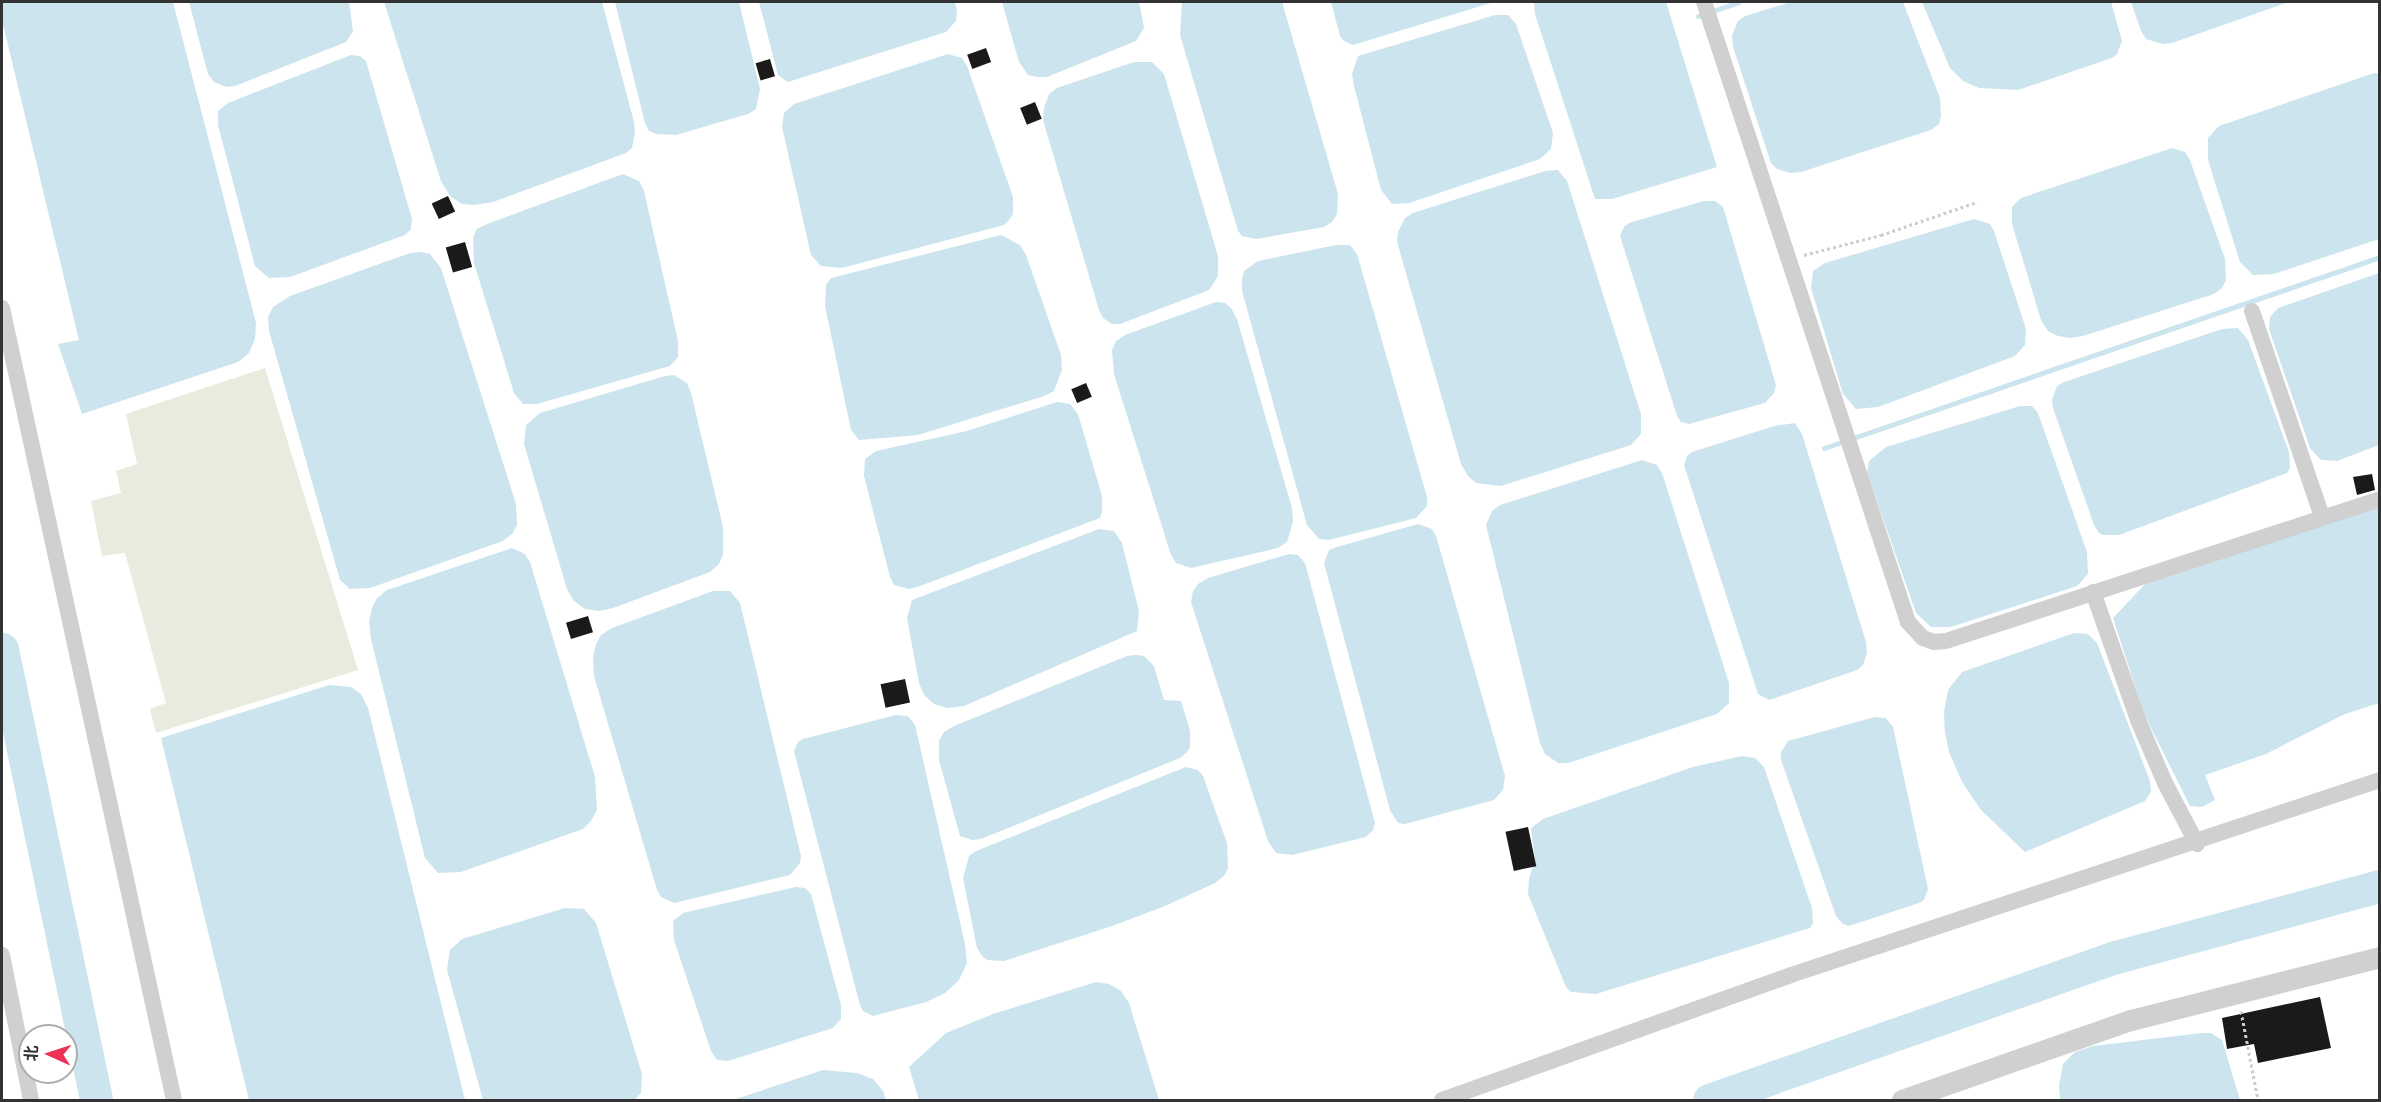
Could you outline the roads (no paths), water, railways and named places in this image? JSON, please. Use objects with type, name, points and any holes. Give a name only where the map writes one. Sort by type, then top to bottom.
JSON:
[{"type":"street","points":[[1704,2],[1908,622],[1923,638],[1934,642],[1946,641],[2379,499]]},
{"type":"street","points":[[2,308],[174,1101]]},
{"type":"street","points":[[2252,311],[2322,517]]},
{"type":"street","points":[[2093,592],[2138,720],[2165,783],[2197,844]]},
{"type":"street","points":[[1442,1101],[1791,975],[2379,780]]},
{"type":"street","points":[[2,955],[31,1101]]},
{"type":"street","points":[[1902,1101],[2131,1020],[2379,957]]},
{"type":"water","points":[[2,2],[173,2],[256,323],[255,339],[249,353],[238,362],[82,414],[58,344],[79,340],[2,20]]},
{"type":"water","points":[[189,2],[349,2],[353,31],[346,42],[235,86],[226,87],[214,82],[208,74]]},
{"type":"water","points":[[384,2],[602,2],[634,122],[635,133],[632,148],[626,153],[493,202],[475,205],[462,204],[450,196],[441,181]]},
{"type":"water","points":[[615,2],[739,2],[760,89],[756,109],[748,114],[676,135],[656,134],[649,131],[645,123]]},
{"type":"water","points":[[759,2],[955,2],[957,11],[956,21],[946,32],[788,82],[778,75]]},
{"type":"water","points":[[1002,2],[1139,2],[1144,28],[1136,41],[1047,77],[1037,77],[1028,75],[1019,62]]},
{"type":"water","points":[[1182,2],[1282,2],[1338,194],[1337,214],[1332,222],[1324,227],[1256,239],[1242,236],[1238,231],[1180,35]]},
{"type":"water","points":[[1331,2],[1494,2],[1353,45],[1344,41],[1340,36]]},
{"type":"water","points":[[1534,2],[1666,2],[1717,167],[1612,199],[1595,199],[1535,14]]},
{"type":"water","points":[[1791,2],[1903,2],[1940,98],[1939,124],[1931,130],[1801,172],[1790,173],[1777,169],[1771,163],[1733,47],[1732,35],[1738,21],[1745,16]]},
{"type":"water","points":[[1922,2],[2111,2],[2122,41],[2117,54],[2112,58],[2018,90],[1979,88],[1963,81],[1950,68]]},
{"type":"water","points":[[2131,2],[2289,2],[2172,43],[2163,44],[2146,39]]},
{"type":"water","points":[[1495,15],[1508,15],[1516,24],[1553,133],[1551,149],[1540,159],[1409,203],[1392,204],[1381,190],[1354,86],[1352,74],[1358,56]]},
{"type":"water","points":[[948,54],[962,58],[967,66],[1013,197],[1013,214],[1004,225],[842,268],[821,266],[811,255],[782,127],[784,113],[794,104]]},
{"type":"water","points":[[351,55],[360,56],[366,61],[412,219],[411,229],[405,235],[290,277],[269,278],[255,266],[218,125],[218,111],[228,103]]},
{"type":"water","points":[[1134,62],[1152,62],[1164,74],[1218,256],[1218,276],[1209,290],[1120,324],[1112,324],[1103,318],[1099,310],[1043,120],[1044,108],[1049,94],[1057,88]]},
{"type":"water","points":[[2374,73],[2380,74],[2379,239],[2274,274],[2253,275],[2240,262],[2208,160],[2208,138],[2219,126]]},
{"type":"water","points":[[2172,148],[2185,152],[2190,160],[2225,259],[2226,280],[2222,288],[2214,294],[2083,336],[2070,338],[2048,331],[2041,320],[2012,224],[2012,207],[2021,198]]},
{"type":"water","points":[[1558,170],[1567,181],[1641,414],[1641,434],[1631,445],[1501,486],[1476,483],[1468,476],[1461,464],[1397,242],[1398,232],[1405,218],[1413,213],[1545,171]]},
{"type":"water","points":[[623,174],[639,181],[644,191],[678,341],[678,357],[670,366],[537,404],[523,404],[514,393],[474,263],[473,237],[477,229],[487,224]]},
{"type":"water","points":[[1704,201],[1715,201],[1723,207],[1776,385],[1774,393],[1765,403],[1689,424],[1681,422],[1677,416],[1620,236],[1624,227],[1629,223]]},
{"type":"water","points":[[1974,219],[1990,224],[1994,231],[2026,329],[2025,345],[2015,356],[1878,407],[1856,409],[1843,394],[1811,288],[1813,271],[1825,263]]},
{"type":"water","points":[[1001,235],[1020,245],[1026,255],[1061,355],[1062,370],[1054,391],[918,435],[859,440],[851,430],[825,306],[826,285],[831,278]]},
{"type":"water","points":[[1336,245],[1350,245],[1357,254],[1427,497],[1427,506],[1416,518],[1329,540],[1319,539],[1307,525],[1242,291],[1242,279],[1244,271],[1258,261]]},
{"type":"water","points":[[410,253],[430,254],[441,268],[516,504],[517,525],[512,534],[503,541],[370,588],[350,589],[340,580],[269,331],[268,317],[273,307],[290,296]]},
{"type":"water","points":[[2379,273],[2379,445],[2337,461],[2321,460],[2310,448],[2269,329],[2270,317],[2278,308]]},
{"type":"water","points":[[1216,302],[1225,303],[1237,319],[1292,508],[1293,522],[1287,542],[1278,548],[1191,568],[1176,563],[1171,555],[1114,374],[1112,350],[1116,341],[1125,335]]},
{"type":"water","points":[[2238,328],[2248,340],[2289,452],[2290,468],[2287,473],[2119,535],[2099,533],[2094,525],[2053,408],[2052,400],[2057,386],[2222,329]]},
{"type":"water","points":[[674,375],[687,383],[691,393],[723,527],[723,555],[719,564],[710,572],[613,608],[599,611],[585,609],[574,601],[567,589],[524,444],[526,425],[540,413]]},
{"type":"water","points":[[1057,402],[1070,404],[1078,414],[1102,496],[1100,518],[920,586],[909,589],[894,585],[864,476],[865,459],[876,451],[967,431]]},
{"type":"water","points":[[2020,406],[2032,406],[2038,413],[2087,552],[2088,574],[2077,586],[1951,627],[1931,627],[1916,613],[1867,473],[1869,461],[1886,447]]},
{"type":"water","points":[[1795,423],[1802,434],[1866,642],[1867,653],[1863,665],[1857,670],[1769,700],[1758,694],[1684,465],[1687,456],[1692,452],[1774,426]]},
{"type":"water","points":[[1642,460],[1657,465],[1662,473],[1729,683],[1729,703],[1717,714],[1568,763],[1558,763],[1545,754],[1540,743],[1486,525],[1492,511],[1500,505]]},
{"type":"water","points":[[2379,505],[2379,703],[2345,714],[2266,754],[2205,775],[2215,800],[2202,807],[2190,806],[2144,714],[2113,618],[2146,583]]},
{"type":"water","points":[[1418,524],[1432,529],[1436,536],[1505,776],[1503,790],[1494,800],[1405,824],[1398,823],[1390,810],[1324,563],[1329,550]]},
{"type":"water","points":[[1099,529],[1114,531],[1122,543],[1139,611],[1137,631],[964,706],[947,708],[934,704],[924,695],[919,683],[907,618],[912,600]]},
{"type":"water","points":[[512,548],[525,554],[530,562],[595,777],[597,810],[583,829],[461,872],[438,873],[425,858],[371,639],[369,622],[372,608],[377,598],[387,590]]},
{"type":"water","points":[[1289,554],[1298,555],[1305,563],[1375,823],[1373,830],[1366,837],[1292,855],[1276,853],[1268,841],[1191,602],[1193,591],[1198,584],[1208,578]]},
{"type":"water","points":[[713,591],[730,591],[740,603],[801,856],[800,863],[790,875],[674,903],[661,897],[657,890],[594,676],[593,657],[601,635],[612,628]]},
{"type":"water","points":[[2074,633],[2088,634],[2097,643],[2150,781],[2151,792],[2145,801],[2025,852],[1981,810],[1962,782],[1949,752],[1945,733],[1944,712],[1948,690],[1962,672]]},
{"type":"water","points":[[1127,656],[1144,656],[1154,666],[1164,700],[1181,701],[1190,731],[1190,748],[1186,753],[1180,758],[981,839],[972,840],[960,836],[939,760],[939,741],[944,732]]},
{"type":"water","points":[[329,685],[351,687],[361,694],[368,708],[465,1100],[249,1100],[161,738]]},
{"type":"water","points":[[896,715],[908,716],[915,725],[965,944],[967,963],[959,980],[945,993],[926,1002],[873,1016],[863,1011],[860,1005],[794,751],[798,742],[803,739]]},
{"type":"water","points":[[1875,717],[1886,718],[1893,727],[1928,889],[1924,900],[1919,903],[1849,926],[1843,924],[1836,916],[1781,760],[1781,752],[1788,741]]},
{"type":"water","points":[[1742,756],[1755,758],[1764,767],[1812,908],[1813,923],[1810,928],[1596,994],[1571,992],[1566,987],[1528,894],[1529,878],[1535,860],[1531,828],[1543,819],[1693,767]]},
{"type":"water","points":[[1186,767],[1198,770],[1203,776],[1227,843],[1228,868],[1224,876],[1215,883],[1165,906],[1112,926],[1004,961],[987,960],[982,956],[977,948],[963,878],[969,856],[976,851]]},
{"type":"water","points":[[796,887],[805,888],[811,894],[841,1005],[841,1019],[833,1028],[728,1061],[717,1060],[711,1051],[674,940],[673,921],[683,913]]},
{"type":"water","points":[[565,908],[584,909],[596,923],[642,1074],[641,1093],[634,1100],[483,1100],[447,970],[450,950],[462,939]]},
{"type":"water","points":[[1096,982],[1109,984],[1121,991],[1129,1003],[1159,1100],[919,1100],[909,1067],[946,1033],[993,1014]]},
{"type":"water","points":[[2211,1033],[2222,1040],[2240,1100],[2060,1100],[2059,1085],[2063,1064],[2075,1052],[2093,1046]]},
{"type":"water","points":[[823,1070],[857,1073],[873,1079],[883,1091],[886,1100],[733,1100]]},
{"type":"waterway","points":[[1698,16],[1739,2]]},
{"type":"waterway","points":[[1824,448],[2380,257]]},
{"type":"waterway","points":[[2,649],[96,1100]]},
{"type":"waterway","points":[[1709,1100],[2116,957],[2380,886]]}]
